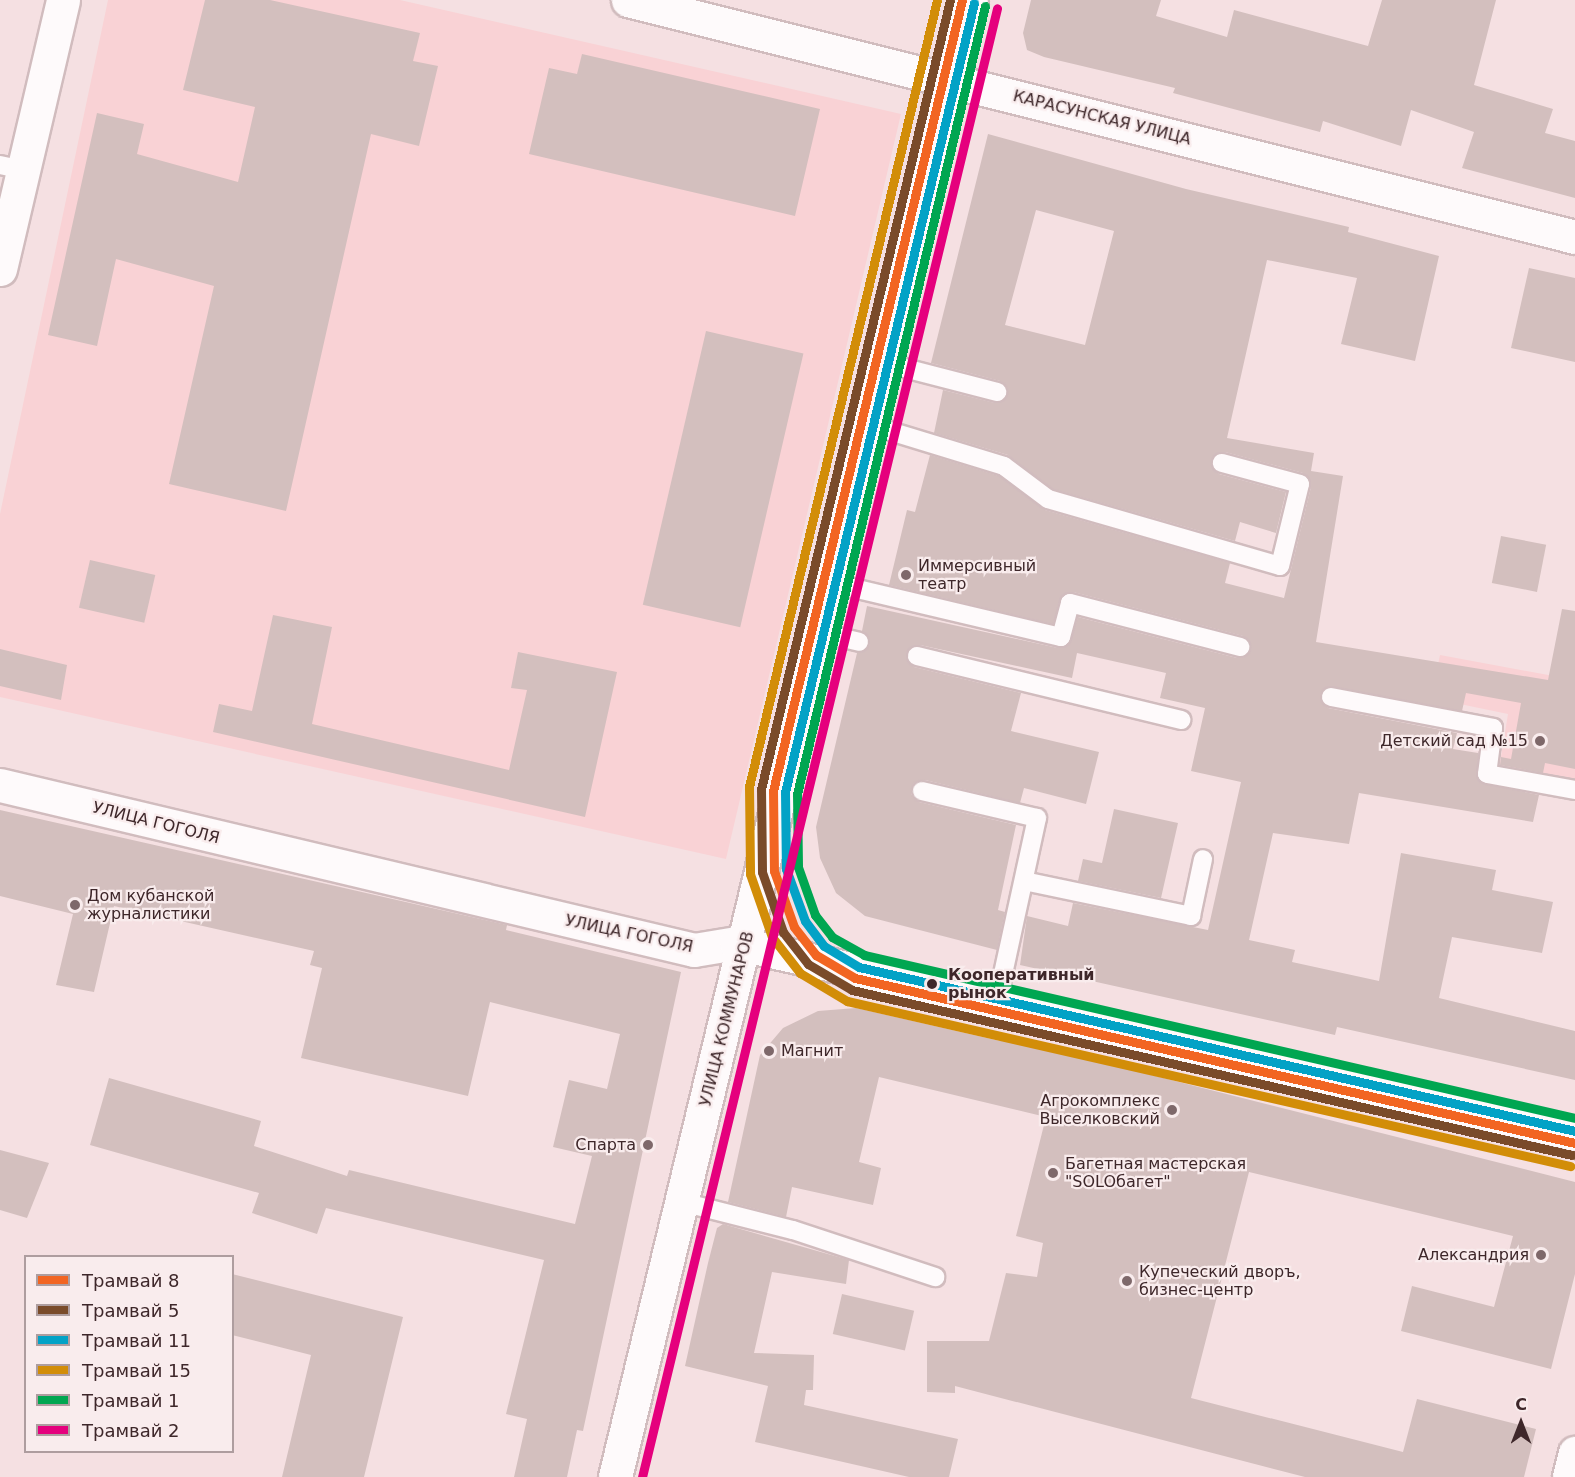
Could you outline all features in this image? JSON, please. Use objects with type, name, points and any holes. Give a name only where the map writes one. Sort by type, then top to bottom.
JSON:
[{"type":"street","points":[[0,269],[12,168],[63,0]]},
{"type":"street","name":"КАРАСУНСКАЯ УЛИЦА","points":[[628,0],[1575,237]]},
{"type":"street","name":"УЛИЦА КОММУНАРОВ","points":[[615,1477],[746,945],[971,0]]},
{"type":"street","name":"УЛИЦА ГОГОЛЯ","points":[[0,785],[694,950],[746,945],[1575,1134]]},
{"type":"street","points":[[1569,1477],[1575,1453]]},
{"type":"lane","points":[[885,363],[997,392]]},
{"type":"lane","points":[[870,425],[1004,466],[1048,499],[1280,566],[1300,484],[1222,464]]},
{"type":"lane","points":[[832,583],[1061,637],[1070,603],[1240,647]]},
{"type":"lane","points":[[821,633],[860,642]]},
{"type":"lane","points":[[917,656],[1181,720]]},
{"type":"lane","points":[[1331,697],[1493,728],[1488,774],[1575,790]]},
{"type":"lane","points":[[922,791],[1037,818],[997,1001]]},
{"type":"lane","points":[[1024,881],[1191,916],[1203,859]]},
{"type":"lane","points":[[682,1203],[793,1230],[935,1277]]},
{"type":"shaded area","points":[[108,0],[400,0],[901,114],[726,859],[0,697],[0,514]]},
{"type":"shaded area","name":"Детский сад №15","points":[[1440,655],[1575,680],[1575,783],[1499,769],[1508,714],[1431,698]]},
{"type":"building","points":[[205,0],[270,0],[420,33],[413,61],[438,66],[419,146],[371,134],[286,511],[169,484],[214,286],[116,259],[97,346],[48,335],[97,113],[144,124],[137,154],[238,182],[255,107],[183,90]]},
{"type":"building","points":[[1031,0],[1161,0],[1156,16],[1227,37],[1234,10],[1368,46],[1382,0],[1496,0],[1474,85],[1553,109],[1545,133],[1575,141],[1575,198],[1462,168],[1474,132],[1411,110],[1401,146],[1323,121],[1320,132],[1173,93],[1175,88],[1044,57],[1027,50],[1023,33]]},
{"type":"building","points":[[582,54],[820,109],[795,216],[529,154],[549,68],[577,74]]},
{"type":"building","points":[[988,134],[1186,189],[1349,227],[1348,232],[1439,256],[1415,361],[1341,344],[1357,278],[1267,260],[1227,438],[1314,453],[1311,471],[1343,476],[1316,642],[1548,680],[1562,609],[1575,611],[1575,769],[1545,763],[1543,773],[1500,765],[1501,757],[1511,759],[1521,703],[1466,693],[1462,711],[1327,687],[1320,695],[1328,708],[1457,733],[1453,749],[1478,753],[1480,783],[1539,795],[1533,822],[1359,793],[1349,844],[1273,833],[1249,940],[1295,950],[1292,962],[1379,981],[1401,853],[1496,870],[1492,890],[1553,902],[1542,953],[1452,937],[1439,998],[1575,1031],[1575,1080],[1337,1027],[1335,1035],[1020,965],[1027,916],[1068,926],[1073,903],[1208,930],[1241,782],[1191,771],[1205,708],[1160,698],[1166,673],[1077,653],[1072,678],[920,645],[909,648],[906,659],[914,667],[1021,693],[1011,731],[1099,752],[1086,804],[1024,788],[1020,803],[925,780],[913,784],[911,794],[919,802],[1016,825],[998,910],[1005,912],[997,950],[865,916],[836,893],[820,858],[816,827],[857,653],[870,645],[862,631],[867,606],[1058,648],[1069,644],[1078,617],[1237,658],[1251,649],[1243,636],[1073,592],[1062,596],[1053,624],[889,585],[907,510],[915,512],[930,455],[999,476],[1045,510],[1230,563],[1225,583],[1284,598],[1311,487],[1303,473],[1225,452],[1215,455],[1211,465],[1219,474],[1286,492],[1276,533],[1240,522],[1235,541],[1053,489],[1008,455],[934,433],[943,390],[995,403],[1008,394],[1000,381],[931,363]],"holes":[[[1036,210],[1114,231],[1085,345],[1005,325]]]},
{"type":"building","points":[[1529,268],[1575,278],[1575,362],[1511,348]]},
{"type":"building","points":[[706,331],[803,353],[740,627],[643,605]]},
{"type":"building","points":[[1501,536],[1546,545],[1537,592],[1492,583]]},
{"type":"building","points":[[90,560],[155,575],[144,623],[79,608]]},
{"type":"building","points":[[273,615],[332,627],[312,724],[509,770],[527,690],[511,688],[518,652],[617,672],[585,817],[213,732],[219,704],[252,711]]},
{"type":"building","points":[[0,649],[67,665],[61,700],[0,686]]},
{"type":"building","points":[[1114,809],[1178,823],[1161,898],[1078,881],[1083,859],[1102,863]]},
{"type":"building","points":[[0,810],[507,925],[506,930],[681,972],[583,1431],[577,1430],[567,1477],[514,1477],[527,1419],[506,1414],[544,1260],[326,1208],[317,1234],[252,1213],[259,1193],[90,1145],[109,1078],[261,1121],[254,1146],[347,1176],[349,1170],[575,1224],[592,1156],[553,1147],[569,1080],[607,1089],[620,1034],[490,1002],[468,1096],[301,1058],[322,968],[310,965],[314,951],[114,906],[94,992],[56,985],[73,914],[0,896]]},
{"type":"building","points":[[856,1008],[1000,1041],[1001,1037],[1575,1182],[1575,1274],[1551,1369],[1401,1331],[1412,1286],[1494,1307],[1513,1236],[1249,1172],[1191,1398],[1403,1452],[1417,1399],[1536,1429],[1524,1477],[1305,1477],[955,1386],[955,1393],[927,1392],[927,1341],[989,1341],[1006,1273],[1037,1277],[1043,1243],[1016,1236],[1046,1117],[879,1077],[859,1162],[881,1168],[873,1205],[792,1187],[786,1217],[728,1202],[760,1055],[783,1028],[818,1011]]},
{"type":"building","points":[[0,1150],[49,1163],[27,1218],[0,1210]]},
{"type":"building","points":[[723,1224],[849,1260],[846,1284],[772,1272],[754,1353],[814,1355],[813,1390],[806,1390],[804,1405],[958,1439],[949,1477],[909,1477],[755,1442],[768,1386],[685,1366],[717,1228]]},
{"type":"building","points":[[234,1275],[403,1317],[364,1477],[282,1477],[311,1355],[234,1336]]},
{"type":"building","points":[[842,1294],[914,1311],[905,1351],[833,1334]]},
{"type":"tram line","name":"15","points":[[937,0],[749,787],[750,874],[772,937],[800,973],[847,1001],[1570,1166]]},
{"type":"tram line","name":"5","points":[[950,0],[761,789],[762,872],[783,932],[808,964],[852,990],[1572,1155]]},
{"type":"tram line","name":"8","points":[[962,0],[773,791],[774,871],[794,927],[816,955],[855,978],[1575,1143]]},
{"type":"tram line","name":"11","points":[[974,3],[785,792],[786,869],[805,921],[824,946],[859,967],[1575,1131]]},
{"type":"tram line","name":"1","points":[[985,6],[797,794],[798,867],[815,915],[832,937],[864,955],[1575,1118]]},
{"type":"tram line","name":"2","points":[[642,1477],[997,8]]},
{"type":"place","name":"Иммерсивный театр","points":[[906,575]]},
{"type":"place","name":"Детский сад №15","points":[[1540,741]]},
{"type":"place","name":"Дом кубанской журналистики","points":[[75,905]]},
{"type":"place","name":"Кооперативный рынок","points":[[932,984]]},
{"type":"place","name":"Магнит","points":[[769,1051]]},
{"type":"place","name":"Агрокомплекс Выселковский","points":[[1172,1110]]},
{"type":"place","name":"Спарта","points":[[648,1145]]},
{"type":"place","name":"Багетная мастерская \"SOLOбагет\"","points":[[1053,1173]]},
{"type":"place","name":"Александрия","points":[[1541,1255]]},
{"type":"place","name":"Купеческий дворъ, бизнес-центр","points":[[1127,1281]]}]
